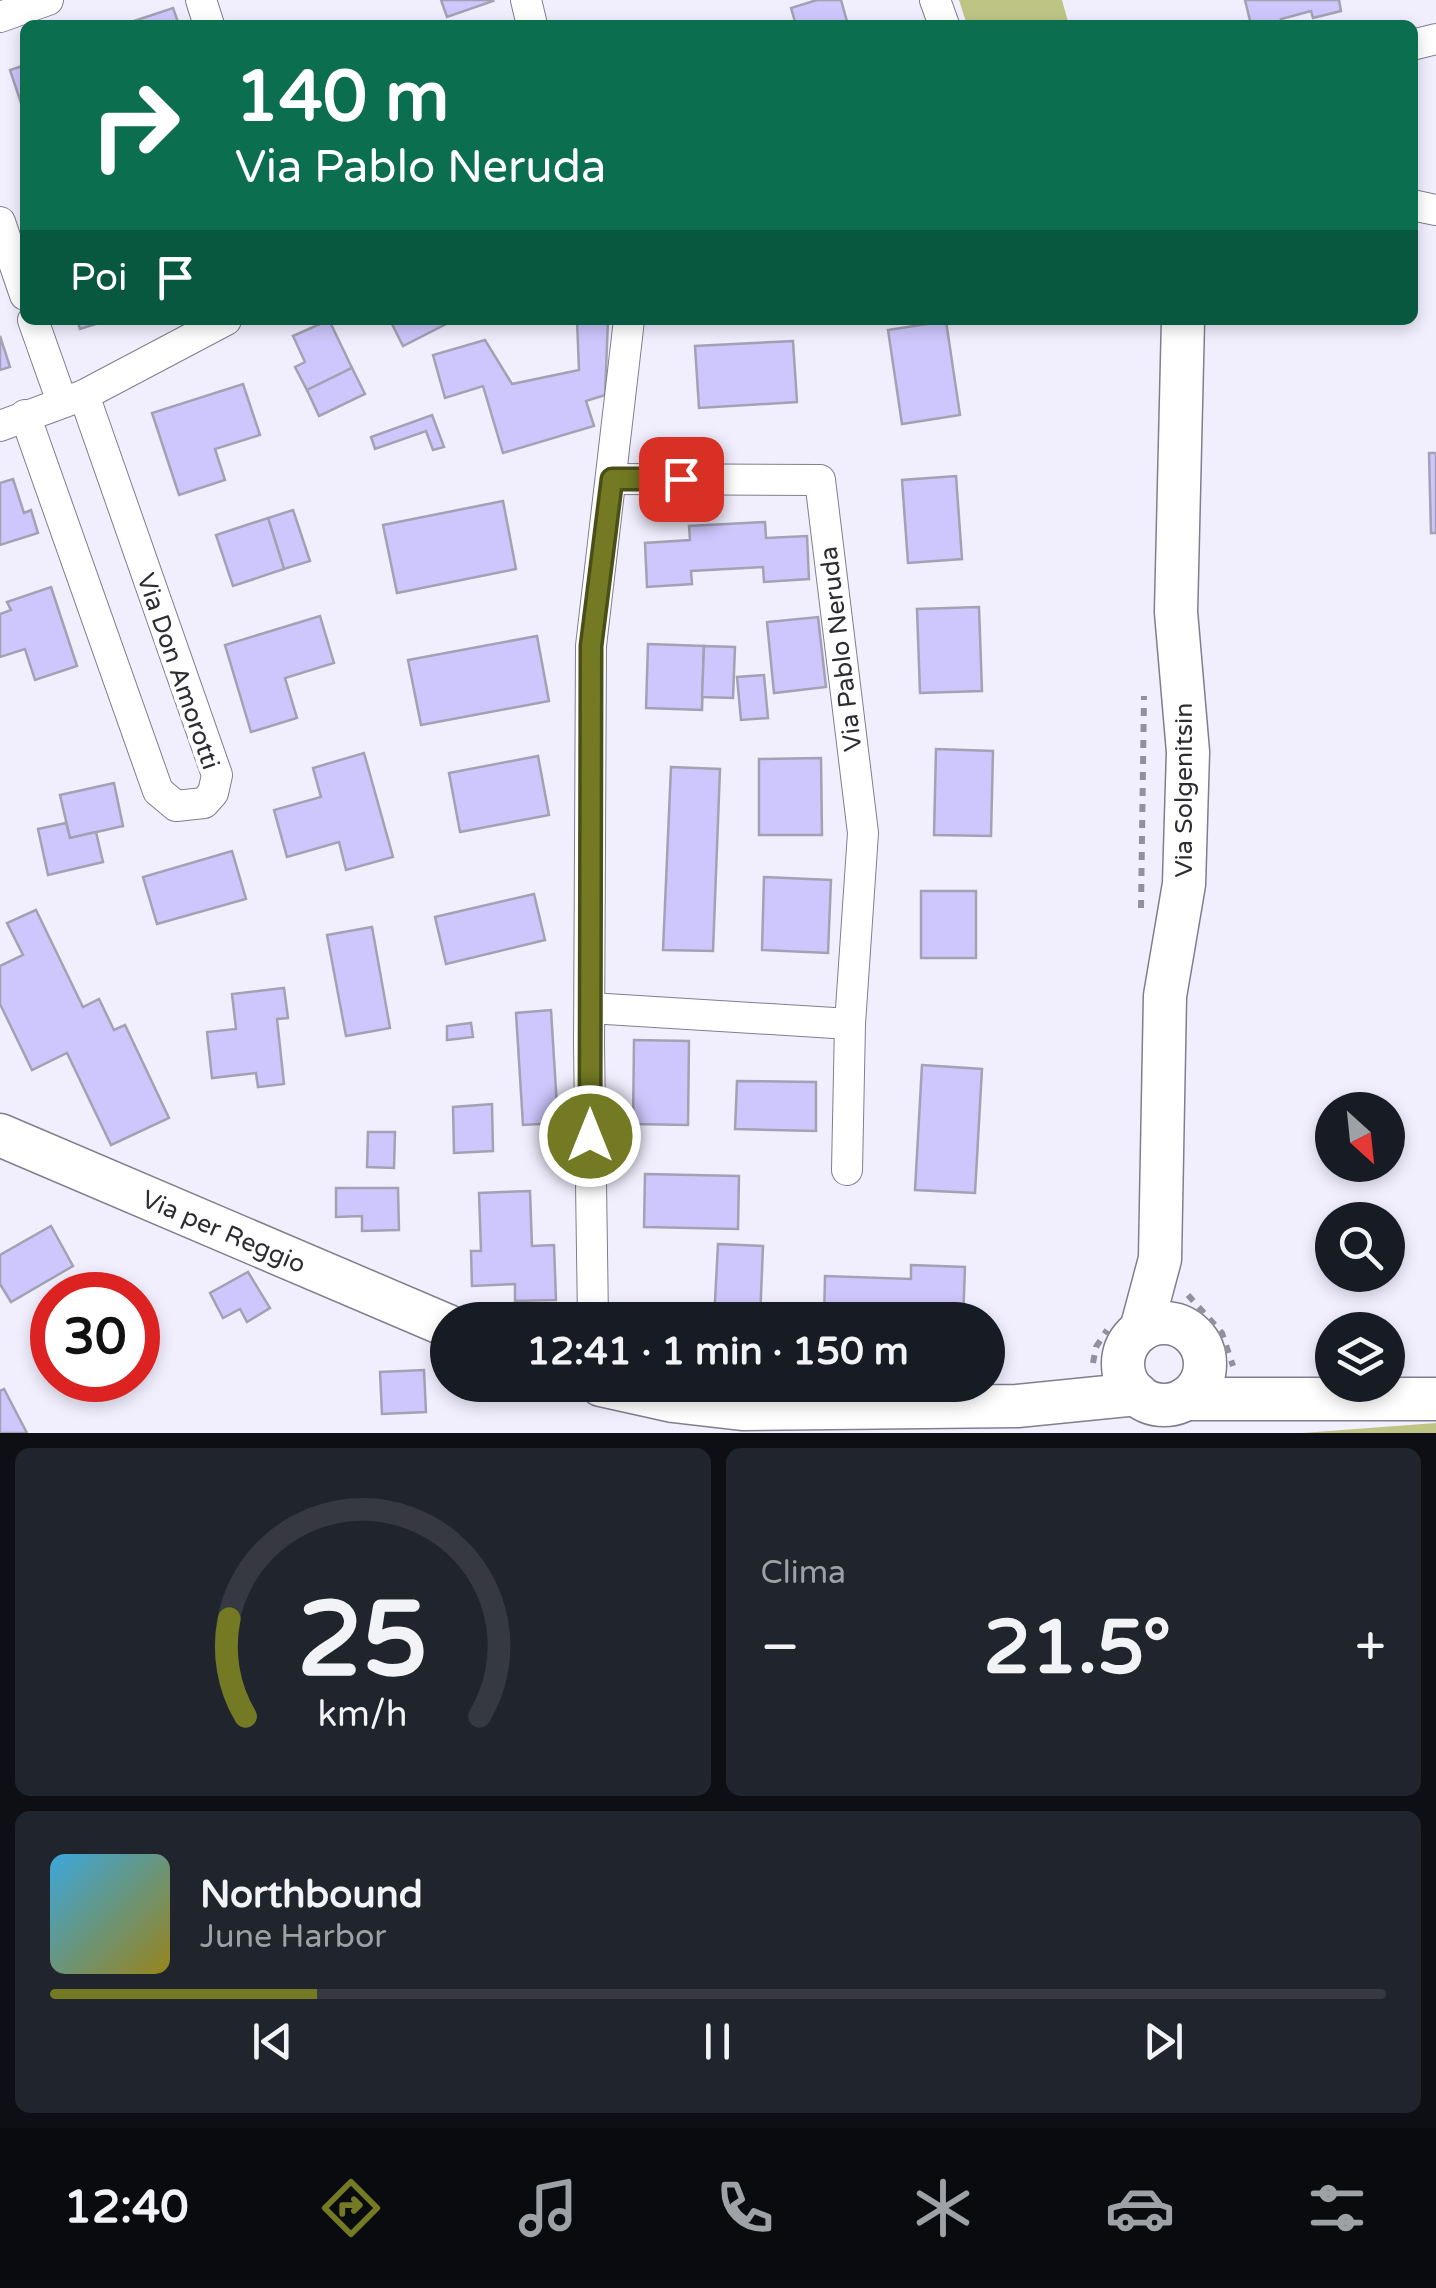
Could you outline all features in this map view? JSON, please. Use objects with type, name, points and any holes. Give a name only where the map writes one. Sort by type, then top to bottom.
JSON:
[{"type":"street","points":[[0,16],[48,0]]},
{"type":"street","points":[[0,222],[20,280]]},
{"type":"street","points":[[36,325],[73,399]]},
{"type":"street","points":[[12,420],[73,399],[216,325]]},
{"type":"street","points":[[592,1302],[591,646],[628,325]]},
{"type":"street","name":"Via Solgenitsin","points":[[1134,1362],[1192,1325],[1164,996],[1184,884],[1188,752],[1176,612],[1183,325]]},
{"type":"street","name":"Via Don Amorotti","points":[[12,420],[158,791],[176,806],[204,803],[213,793],[217,775],[73,399]]},
{"type":"street","name":"Via Pablo Neruda","points":[[612,479],[820,480],[863,833],[850,1024],[847,1170]]},
{"type":"street","points":[[590,1008],[850,1024]]},
{"type":"street","name":"Via per Reggio","points":[[0,1136],[430,1318]]},
{"type":"street","points":[[681,1402],[742,1409],[1064,1402],[1134,1362],[1160,1323],[1192,1325],[1278,1398]]},
{"type":"street","points":[[1185,1399],[1201,1381],[1192,1325]]},
{"type":"street","points":[[1134,1362],[1152,1403],[1164,1405],[1185,1399],[1436,1399]]},
{"type":"path","points":[[1140,908],[1144,679]]},
{"type":"path","points":[[1191,1295],[1222,1333],[1192,1325],[1191,1295]]},
{"type":"green space","points":[[959,0],[1062,0],[1068,20],[965,20]]},
{"type":"green space","points":[[1436,1423],[1436,1433],[1302,1433]]},
{"type":"building","points":[[441,0],[492,0],[493,1],[447,17]]},
{"type":"building","points":[[817,0],[841,0],[847,20],[795,20],[791,8]]},
{"type":"building","points":[[1245,0],[1339,0],[1341,11],[1313,18],[1311,11],[1281,20],[1250,20]]},
{"type":"building","points":[[173,8],[177,20],[137,20]]},
{"type":"building","points":[[20,67],[20,100],[10,70]]},
{"type":"building","points":[[318,325],[331,325],[352,368],[307,390],[295,367],[305,362],[293,336]]},
{"type":"building","points":[[392,325],[444,325],[403,346]]},
{"type":"building","points":[[577,325],[608,325],[605,395],[586,401],[594,426],[503,453],[483,386],[445,398],[433,355],[485,340],[512,384],[579,370]]},
{"type":"building","points":[[947,325],[960,415],[902,424],[888,330]]},
{"type":"building","points":[[0,336],[10,367],[0,370]]},
{"type":"building","points":[[793,341],[797,402],[699,408],[695,346]]},
{"type":"building","points":[[352,368],[365,394],[319,416],[307,390]]},
{"type":"building","points":[[243,384],[260,435],[215,449],[225,480],[179,495],[152,413]]},
{"type":"building","points":[[432,415],[444,447],[433,450],[426,431],[375,449],[371,437]]},
{"type":"building","points":[[1429,453],[1436,453],[1436,533],[1431,533]]},
{"type":"building","points":[[956,476],[962,559],[908,563],[902,480]]},
{"type":"building","points":[[13,479],[24,513],[31,510],[38,533],[0,545],[0,483]]},
{"type":"building","points":[[503,501],[516,569],[397,593],[383,525]]},
{"type":"building","points":[[293,510],[310,561],[284,569],[268,518]]},
{"type":"building","points":[[268,518],[284,569],[233,586],[216,535]]},
{"type":"building","points":[[765,522],[766,538],[807,536],[809,579],[764,582],[763,567],[691,571],[692,584],[647,587],[645,543],[690,540],[689,526]]},
{"type":"building","points":[[51,587],[77,666],[35,680],[25,649],[0,657],[0,614],[11,610],[7,602]]},
{"type":"building","points":[[979,607],[982,691],[920,693],[917,609]]},
{"type":"building","points":[[320,616],[334,663],[285,678],[297,718],[251,732],[225,645]]},
{"type":"building","points":[[818,617],[826,687],[774,693],[767,622]]},
{"type":"building","points":[[537,636],[549,701],[421,725],[408,660]]},
{"type":"building","points":[[648,644],[704,646],[702,710],[646,708]]},
{"type":"building","points":[[704,646],[735,647],[733,698],[702,697]]},
{"type":"building","points":[[764,675],[768,718],[741,720],[737,677]]},
{"type":"building","points":[[936,749],[993,751],[991,836],[934,835]]},
{"type":"building","points":[[364,753],[393,857],[346,870],[339,842],[287,857],[274,810],[321,797],[313,768]]},
{"type":"building","points":[[538,756],[549,815],[460,832],[449,773]]},
{"type":"building","points":[[821,758],[822,835],[759,835],[759,759]]},
{"type":"building","points":[[671,767],[720,769],[713,951],[663,950]]},
{"type":"building","points":[[114,783],[123,826],[70,838],[60,795]]},
{"type":"building","points":[[66,823],[70,838],[96,832],[103,862],[48,875],[38,829]]},
{"type":"building","points":[[232,851],[246,899],[157,924],[143,877]]},
{"type":"building","points":[[764,877],[831,880],[828,953],[762,950]]},
{"type":"building","points":[[921,891],[976,891],[976,958],[921,958]]},
{"type":"building","points":[[534,894],[545,940],[446,964],[435,917]]},
{"type":"building","points":[[36,910],[83,1007],[99,999],[114,1030],[125,1025],[169,1118],[111,1145],[67,1053],[32,1070],[0,1004],[0,966],[23,955],[7,923]]},
{"type":"building","points":[[372,927],[390,1028],[346,1036],[327,935]]},
{"type":"building","points":[[284,988],[288,1018],[277,1019],[284,1084],[258,1087],[256,1073],[212,1078],[207,1032],[236,1029],[232,994]]},
{"type":"building","points":[[551,1010],[558,1123],[523,1125],[516,1013]]},
{"type":"building","points":[[471,1023],[473,1037],[447,1040],[447,1026]]},
{"type":"building","points":[[634,1040],[689,1041],[688,1125],[633,1124]]},
{"type":"building","points":[[922,1065],[982,1069],[975,1193],[915,1190]]},
{"type":"building","points":[[737,1081],[816,1082],[816,1131],[735,1129]]},
{"type":"building","points":[[492,1104],[493,1151],[454,1153],[453,1107]]},
{"type":"building","points":[[368,1132],[395,1132],[394,1168],[367,1167]]},
{"type":"building","points":[[645,1174],[739,1176],[738,1229],[644,1227]]},
{"type":"building","points":[[336,1188],[398,1188],[399,1230],[362,1231],[362,1216],[336,1217]]},
{"type":"building","points":[[530,1191],[532,1246],[554,1245],[556,1300],[515,1301],[515,1284],[472,1286],[471,1251],[481,1251],[479,1193]]},
{"type":"building","points":[[51,1226],[73,1266],[63,1272],[30,1272],[30,1291],[11,1302],[0,1284],[0,1255]]},
{"type":"building","points":[[718,1244],[763,1246],[761,1302],[715,1302]]},
{"type":"building","points":[[911,1265],[965,1267],[964,1302],[824,1302],[825,1276],[911,1279]]},
{"type":"building","points":[[248,1272],[270,1308],[247,1322],[240,1309],[223,1318],[210,1293]]},
{"type":"building","points":[[424,1370],[426,1412],[382,1414],[380,1372]]},
{"type":"building","points":[[4,1389],[27,1433],[0,1433],[0,1391]]},
{"type":"route","points":[[590,1136],[591,646],[612,479],[681,479]]}]
